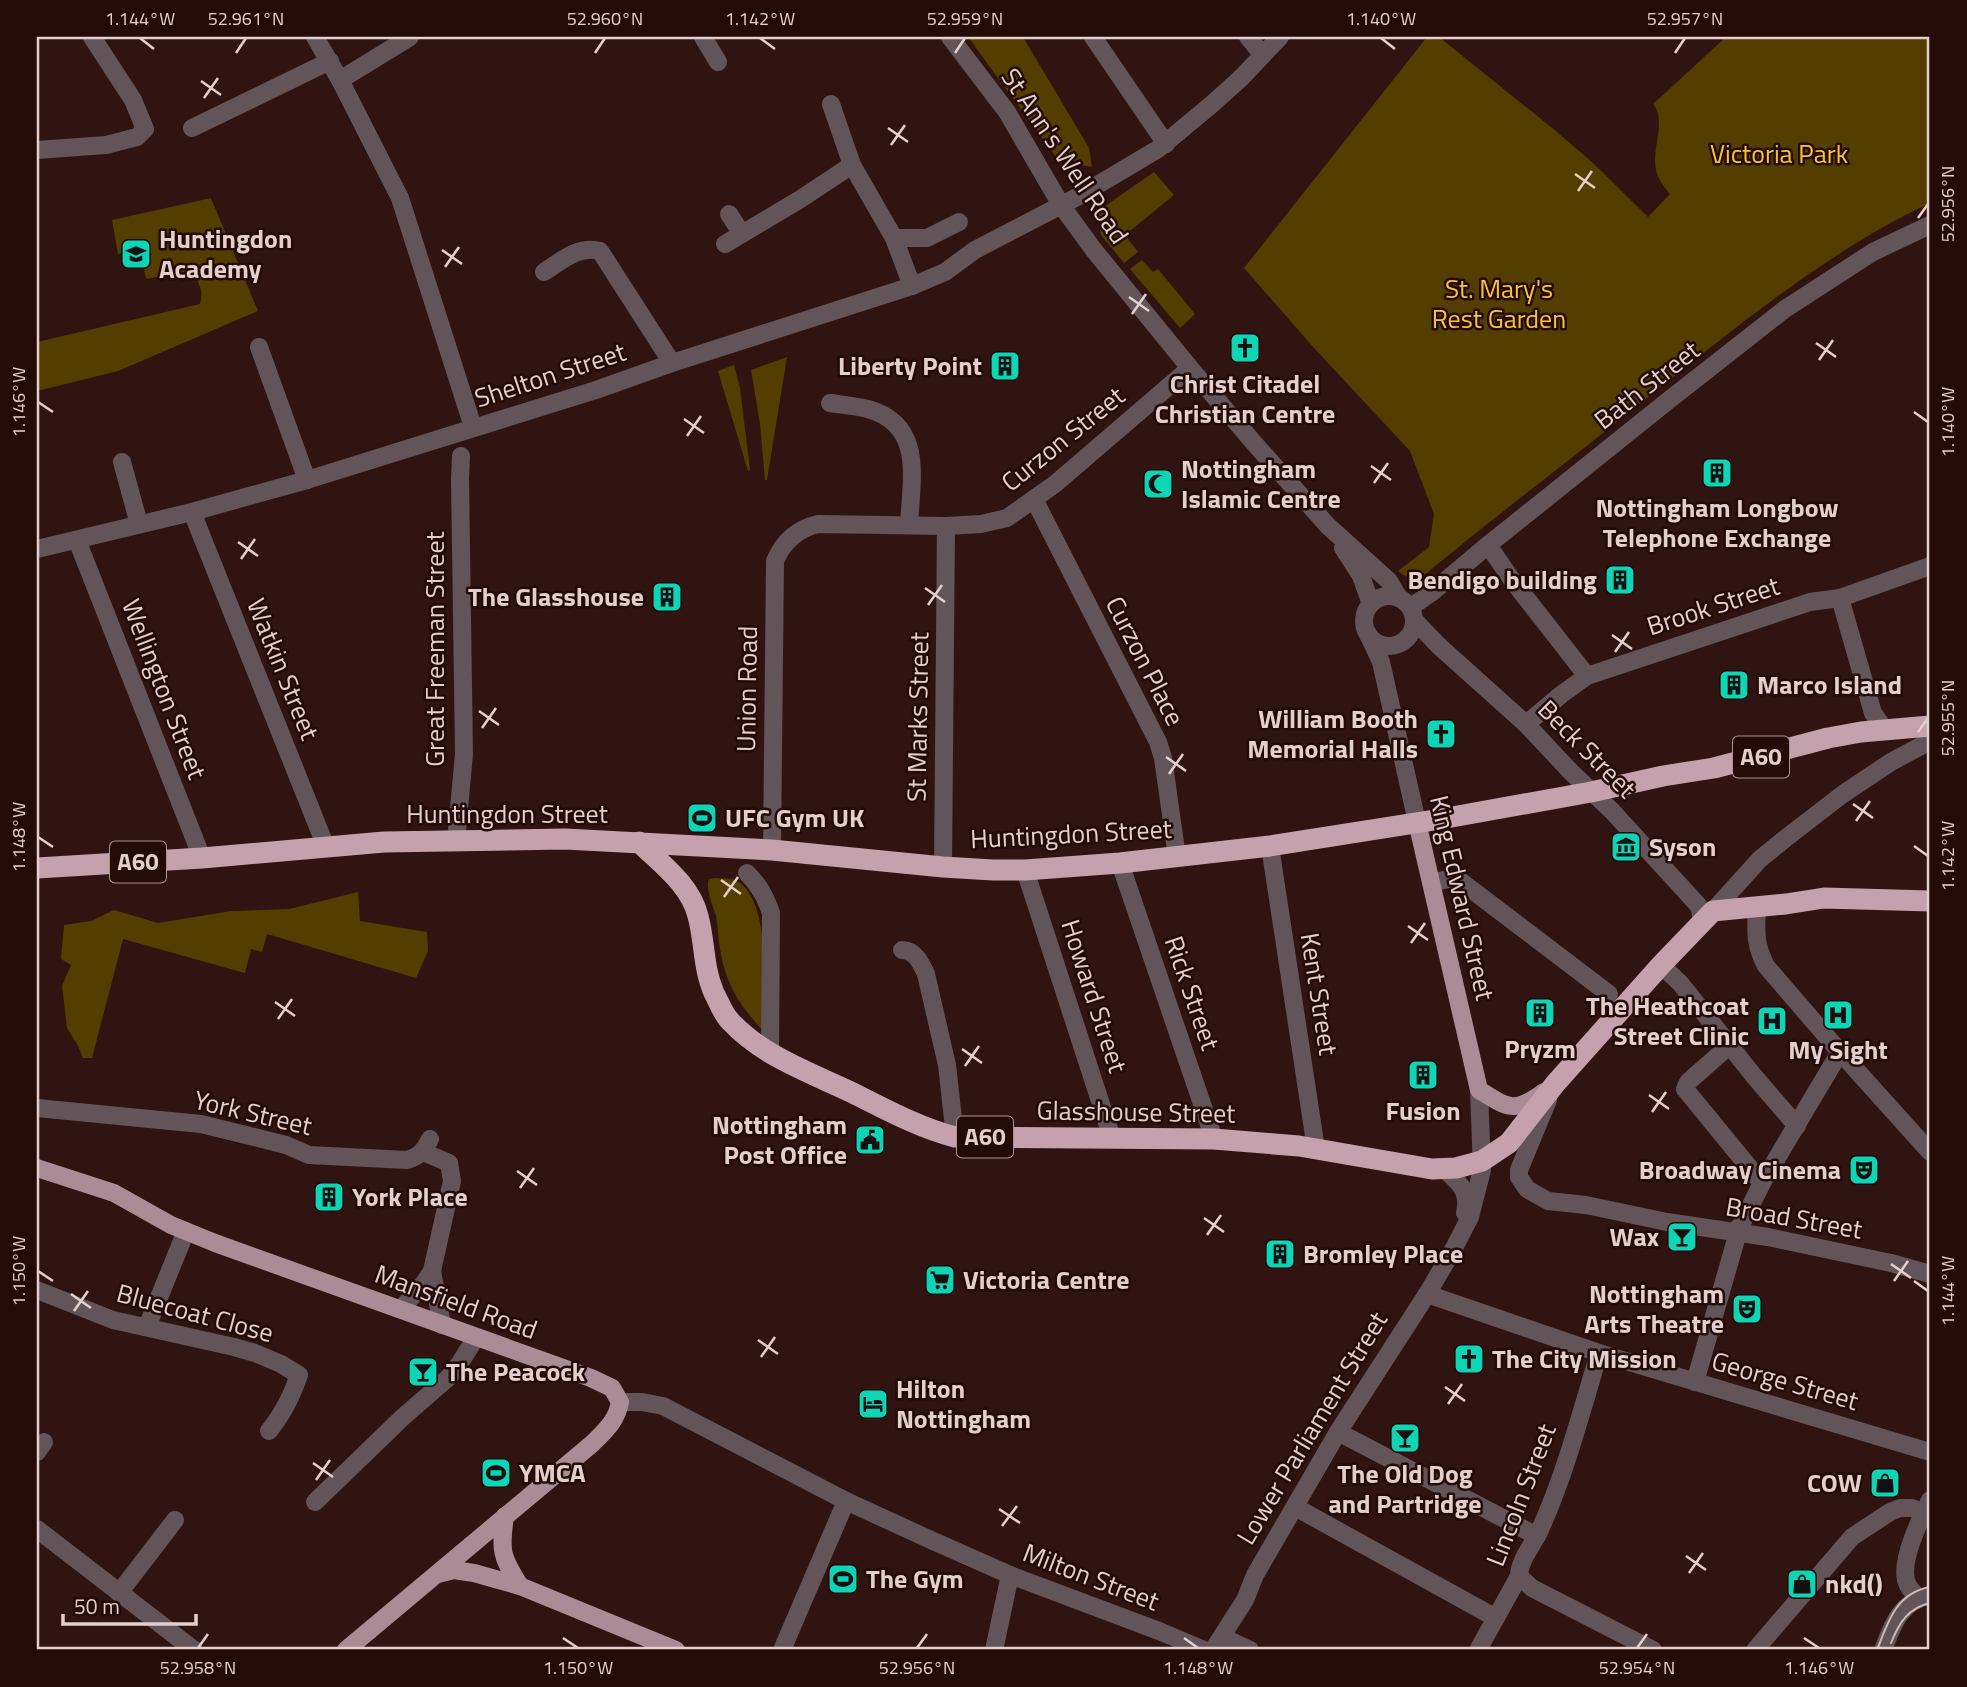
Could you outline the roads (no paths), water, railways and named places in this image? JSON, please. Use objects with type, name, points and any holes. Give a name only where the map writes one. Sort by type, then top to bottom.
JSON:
[{"type":"highway","name":"Huntingdon Street","points":[[37,868],[202,858],[384,842],[565,839],[772,850],[943,867],[1025,870],[1120,863],[1270,846],[1418,822],[1714,768],[1828,738],[1930,726]]},
{"type":"highway","name":"Glasshouse Street","points":[[639,842],[684,886],[691,898],[698,915],[705,964],[713,991],[728,1019],[770,1053],[938,1132],[956,1137],[1214,1139],[1316,1149],[1444,1169],[1482,1161]]},
{"type":"highway","points":[[1713,911],[1824,898],[1930,901]]},
{"type":"highway","name":"A60","points":[[1482,1161],[1509,1143],[1555,1084],[1713,911]]},
{"type":"main road","name":"King Edward Street","points":[[1418,822],[1479,1090]]},
{"type":"main road","points":[[1479,1090],[1503,1105],[1523,1106],[1555,1084]]},
{"type":"main road","name":"Mansfield Road","points":[[37,1168],[114,1193],[186,1231],[258,1259],[603,1384],[611,1388],[620,1402]]},
{"type":"main road","points":[[346,1650],[602,1435],[618,1413],[620,1402]]},
{"type":"main road","points":[[505,1516],[501,1543],[503,1554],[520,1586]]},
{"type":"main road","points":[[435,1575],[454,1570],[520,1586],[676,1650]]},
{"type":"street","points":[[37,150],[106,145],[136,137],[145,129],[133,100],[92,37]]},
{"type":"street","points":[[315,37],[340,79],[400,198],[473,427]]},
{"type":"street","points":[[340,79],[410,37]]},
{"type":"street","points":[[703,37],[718,62]]},
{"type":"street","name":"St Ann's Well Road","points":[[950,37],[1007,112],[1061,205],[1093,249],[1254,443],[1328,526],[1389,581],[1408,608]]},
{"type":"street","points":[[1093,37],[1144,98],[1166,144]]},
{"type":"street","points":[[1248,37],[1262,54]]},
{"type":"street","name":"Shelton Street","points":[[37,549],[192,512],[307,480],[596,390],[912,286],[945,272],[975,250],[1061,205],[1166,144],[1211,105],[1280,37]]},
{"type":"street","points":[[192,128],[330,61]]},
{"type":"street","points":[[831,104],[852,165],[894,238],[912,286]]},
{"type":"street","points":[[725,244],[852,165]]},
{"type":"street","points":[[729,214],[741,234]]},
{"type":"street","points":[[894,238],[926,239],[959,222]]},
{"type":"street","name":"Bath Street","points":[[1408,608],[1431,593],[1785,309],[1873,252],[1930,225]]},
{"type":"street","points":[[544,272],[579,250],[590,248],[600,251],[672,363]]},
{"type":"street","points":[[259,347],[307,480]]},
{"type":"street","name":"Curzon Street","points":[[793,536],[806,527],[818,524],[946,526],[981,524],[1007,518],[1055,484],[1190,368]]},
{"type":"street","points":[[830,403],[867,409],[880,414],[900,428],[910,454],[909,525]]},
{"type":"street","name":"Great Freeman Street","points":[[456,841],[464,754],[461,456]]},
{"type":"street","points":[[122,462],[139,524]]},
{"type":"street","name":"Curzon Place","points":[[1034,499],[1158,742],[1163,758],[1178,857]]},
{"type":"street","name":"Watkin Street","points":[[192,512],[326,847]]},
{"type":"street","name":"St Marks Street","points":[[943,867],[946,526]]},
{"type":"street","name":"St Ann's Well Road","points":[[1328,526],[1361,576],[1371,604]]},
{"type":"street","name":"Union Road","points":[[772,850],[775,561],[793,536]]},
{"type":"street","name":"Wellington Street","points":[[77,540],[202,858]]},
{"type":"street","points":[[1488,545],[1587,676]]},
{"type":"street","name":"Brook Street","points":[[1526,724],[1587,676],[1810,602],[1840,598],[1930,566]]},
{"type":"street","points":[[1384,597],[1408,608],[1413,628],[1410,636],[1396,645],[1380,644],[1368,634],[1365,626],[1371,604],[1384,597]]},
{"type":"street","points":[[1840,598],[1873,713],[1885,730]]},
{"type":"street","name":"Beck Street","points":[[1408,608],[1439,646],[1526,724],[1612,811],[1698,905],[1701,912],[1698,928]]},
{"type":"street","name":"King Edward Street","points":[[1368,634],[1381,662],[1418,822]]},
{"type":"street","points":[[1713,911],[1760,859],[1786,838],[1871,775],[1930,741]]},
{"type":"street","name":"Kent Street","points":[[1270,846],[1316,1149]]},
{"type":"street","name":"Rick Street","points":[[1120,863],[1214,1139]]},
{"type":"street","name":"Howard Street","points":[[1025,870],[1112,1138]]},
{"type":"street","points":[[747,873],[766,897],[771,914],[770,1053]]},
{"type":"street","points":[[1431,883],[1448,879],[1459,880],[1609,994]]},
{"type":"street","points":[[1757,906],[1755,939],[1766,966],[1930,1152]]},
{"type":"street","points":[[902,950],[914,954],[926,974],[947,1065],[956,1137]]},
{"type":"street","points":[[1661,965],[1681,984],[1797,1126]]},
{"type":"street","points":[[1730,1045],[1688,1082],[1685,1089],[1762,1183]]},
{"type":"street","points":[[1695,1382],[1737,1236],[1735,1231],[1741,1226],[1762,1183],[1840,1052]]},
{"type":"street","name":"Broad Street","points":[[1555,1084],[1520,1168],[1519,1177],[1527,1189],[1548,1201],[1735,1231],[1891,1263],[1930,1274]]},
{"type":"street","name":"Lower Parliament Street","points":[[1217,1644],[1245,1600],[1255,1575],[1338,1432],[1427,1294],[1470,1217],[1482,1177],[1479,1090]]},
{"type":"street","name":"York Street","points":[[37,1108],[201,1124],[286,1145],[309,1155],[407,1160],[416,1157],[430,1145],[449,1163],[452,1181],[432,1271]]},
{"type":"street","name":"Lower Parliament Street","points":[[1444,1169],[1464,1189],[1466,1198],[1466,1210],[1453,1250]]},
{"type":"street","points":[[146,1327],[186,1231]]},
{"type":"street","points":[[401,1309],[432,1271]]},
{"type":"street","points":[[432,1271],[442,1325]]},
{"type":"street","name":"Bluecoat Close","points":[[37,1290],[113,1320],[244,1350],[281,1364],[299,1375],[317,1380]]},
{"type":"street","name":"George Street","points":[[1427,1294],[1599,1353],[1930,1452]]},
{"type":"street","points":[[315,1502],[403,1417],[449,1377],[476,1337]]},
{"type":"street","name":"Lincoln Street","points":[[1478,1650],[1519,1576],[1520,1568],[1556,1492],[1599,1353]]},
{"type":"street","points":[[269,1431],[283,1413],[299,1375]]},
{"type":"street","points":[[620,1402],[663,1406],[846,1501],[782,1650]]},
{"type":"street","points":[[1338,1432],[1537,1536]]},
{"type":"street","name":"Milton Street","points":[[846,1501],[1010,1575],[1204,1650]]},
{"type":"street","points":[[1755,1650],[1852,1537],[1900,1508],[1927,1506],[1908,1553],[1905,1569],[1907,1584],[1912,1592],[1925,1596]]},
{"type":"street","points":[[1295,1507],[1496,1618]]},
{"type":"street","points":[[119,1593],[175,1520]]},
{"type":"street","points":[[37,1529],[194,1650]]},
{"type":"street","points":[[994,1650],[1010,1575]]},
{"type":"street","points":[[1519,1576],[1532,1588],[1653,1650]]},
{"type":"street","points":[[1883,1650],[1901,1611],[1925,1596]]},
{"type":"street","points":[[1217,1644],[1250,1650]]},
{"type":"tram line","points":[[1877,1650],[1890,1619],[1901,1602],[1918,1590],[1930,1587]]},
{"type":"tram line","points":[[1891,1643],[1905,1617],[1922,1605],[1930,1603]]},
{"type":"place","name":"Huntingdon Academy","points":[[136,254]]},
{"type":"place","name":"Christ Citadel Christian Centre","points":[[1245,348]]},
{"type":"place","name":"Liberty Point","points":[[1005,366]]},
{"type":"place","name":"Nottingham Longbow Telephone Exchange","points":[[1717,473]]},
{"type":"place","name":"Nottingham Islamic Centre","points":[[1158,484]]},
{"type":"place","name":"Bendigo building","points":[[1620,580]]},
{"type":"place","name":"The Glasshouse","points":[[667,597]]},
{"type":"place","name":"Marco Island","points":[[1734,685]]},
{"type":"place","name":"William Booth Memorial Halls","points":[[1441,734]]},
{"type":"place","name":"UFC Gym UK","points":[[702,818]]},
{"type":"place","name":"Syson","points":[[1626,847]]},
{"type":"place","name":"Pryzm","points":[[1540,1013]]},
{"type":"place","name":"My Sight","points":[[1838,1015]]},
{"type":"place","name":"The Heathcoat Street Clinic","points":[[1772,1021]]},
{"type":"place","name":"Fusion","points":[[1423,1075]]},
{"type":"place","name":"Nottingham Post Office","points":[[870,1140]]},
{"type":"place","name":"Broadway Cinema","points":[[1864,1170]]},
{"type":"place","name":"York Place","points":[[329,1197]]},
{"type":"place","name":"Wax","points":[[1682,1237]]},
{"type":"place","name":"Bromley Place","points":[[1280,1254]]},
{"type":"place","name":"Victoria Centre","points":[[940,1280]]},
{"type":"place","name":"Nottingham Arts Theatre","points":[[1747,1309]]},
{"type":"place","name":"The City Mission","points":[[1469,1359]]},
{"type":"place","name":"The Peacock","points":[[423,1372]]},
{"type":"place","name":"Hilton Nottingham","points":[[873,1404]]},
{"type":"place","name":"The Old Dog and Partridge","points":[[1405,1438]]},
{"type":"place","name":"YMCA","points":[[496,1473]]},
{"type":"place","name":"COW","points":[[1885,1483]]},
{"type":"place","name":"The Gym","points":[[843,1579]]},
{"type":"place","name":"nkd()","points":[[1802,1584]]},
{"type":"park label","name":"Victoria Park","points":[[1779,154]]},
{"type":"park label","name":"St. Mary's Rest Garden","points":[[1499,304]]}]
